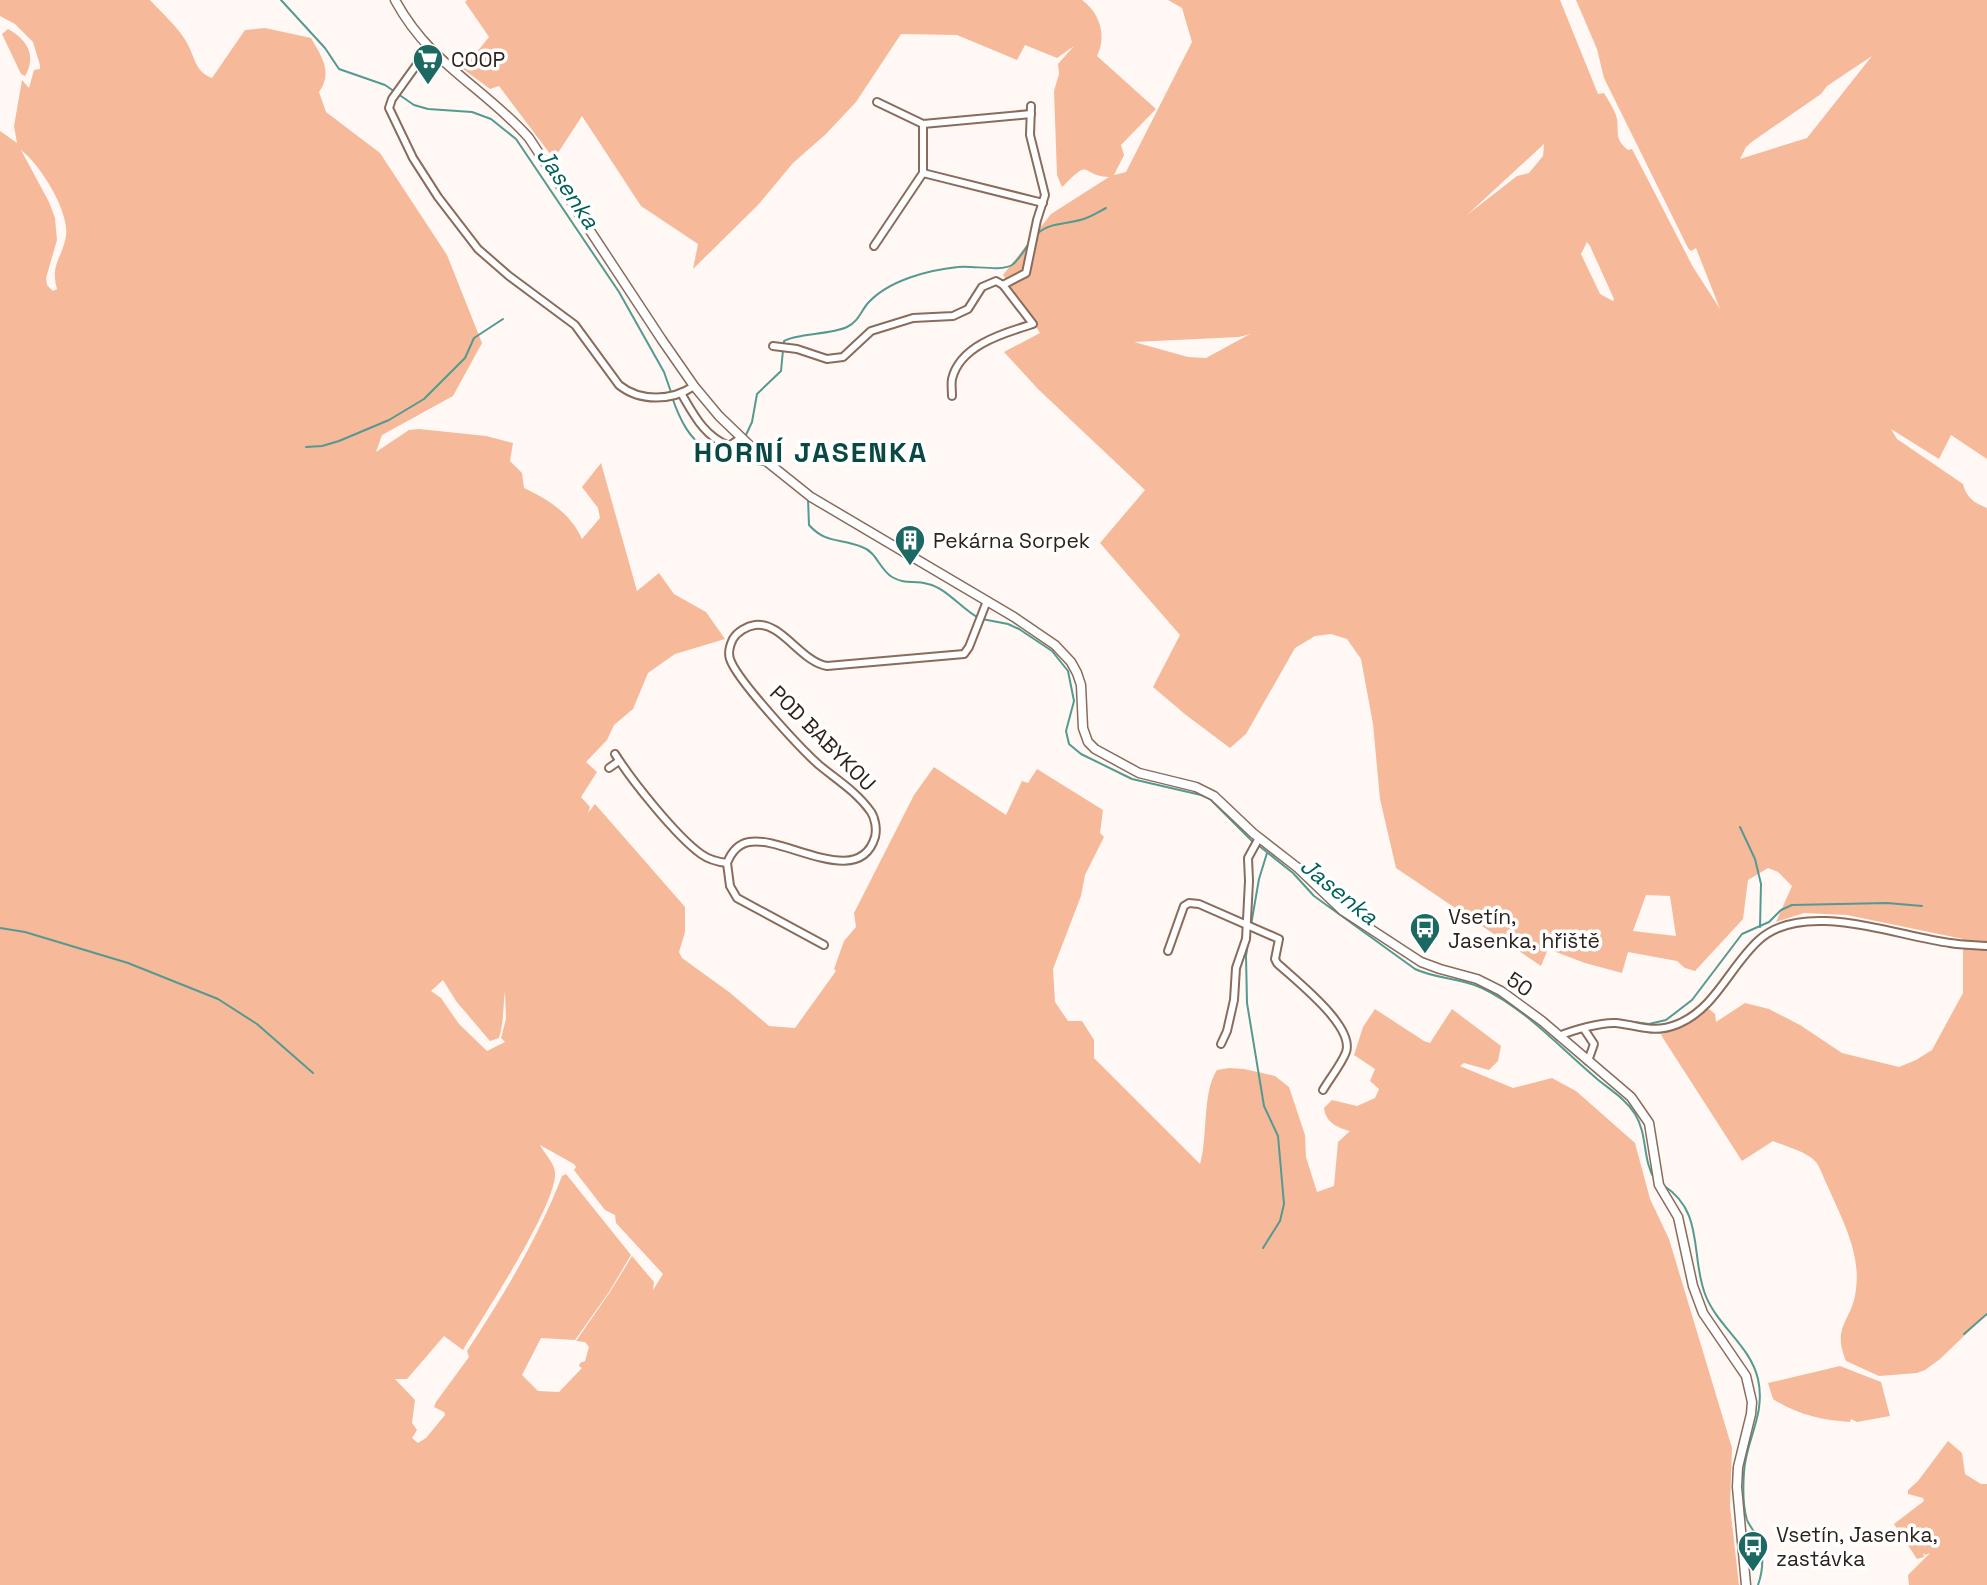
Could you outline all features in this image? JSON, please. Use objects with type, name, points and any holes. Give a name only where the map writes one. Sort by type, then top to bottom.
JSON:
[{"type":"street","name":"50","points":[[395,0],[412,29],[428,48],[506,115],[535,147],[694,386],[743,440],[811,497],[1048,639],[1071,662],[1081,685],[1085,733],[1088,742],[1098,752],[1139,773],[1208,792],[1225,804],[1256,842],[1298,868],[1343,911],[1421,962],[1478,979],[1494,987],[1616,1083],[1641,1110],[1652,1136],[1658,1182],[1678,1217],[1693,1286],[1703,1313],[1746,1376],[1752,1402],[1737,1477],[1746,1585]]},
{"type":"street","points":[[428,48],[392,99],[389,105],[390,113],[438,197],[478,249],[509,276],[575,325],[627,392],[667,397],[694,386]]},
{"type":"street","points":[[877,102],[923,124],[1031,110],[1030,135],[1045,195],[1026,273],[1003,285]]},
{"type":"street","points":[[874,246],[923,173],[923,124]]},
{"type":"street","points":[[923,173],[1043,203]]},
{"type":"street","points":[[773,346],[797,349],[827,359],[843,357],[871,331],[913,318],[954,316],[968,309],[982,287],[996,281],[1003,285],[1033,324],[996,335],[965,356],[952,378],[951,397]]},
{"type":"street","points":[[681,393],[700,426],[708,434],[729,446],[743,440]]},
{"type":"street","name":"POD BABYKOU","points":[[727,863],[736,849],[750,842],[766,843],[844,862],[865,853],[875,837],[876,827],[872,813],[853,792],[818,764],[742,680],[734,669],[729,652],[734,637],[754,625],[773,629],[819,665],[838,666],[964,654],[987,601]]},
{"type":"street","points":[[609,768],[617,758],[666,819],[701,854],[717,862],[727,863],[730,886],[737,898],[824,945]]},
{"type":"street","points":[[1221,1044],[1234,1000],[1236,968],[1246,939],[1248,858],[1256,842]]},
{"type":"street","points":[[1168,951],[1184,906],[1189,903],[1199,904],[1279,939],[1275,959],[1277,963],[1309,992],[1342,1028],[1347,1042],[1346,1052],[1323,1090]]},
{"type":"street","points":[[1559,1036],[1613,1023],[1662,1030],[1693,1017],[1718,991],[1757,941],[1772,930],[1789,923],[1840,923],[1951,943],[1987,946]]},
{"type":"street","points":[[1584,1029],[1594,1044],[1588,1061]]},
{"type":"shaded area","points":[[0,0],[150,0],[183,37],[202,72],[212,78],[245,30],[265,28],[311,38],[326,71],[319,92],[326,112],[380,153],[447,255],[482,343],[453,396],[382,435],[376,452],[409,430],[419,429],[486,436],[513,443],[510,461],[522,473],[524,488],[558,508],[572,522],[582,539],[600,518],[598,508],[582,487],[601,463],[637,591],[659,573],[674,594],[706,612],[725,639],[675,654],[648,673],[633,709],[614,725],[607,740],[586,762],[597,772],[581,797],[590,807],[588,813],[595,804],[685,907],[685,932],[679,952],[682,958],[729,992],[769,1026],[795,1028],[836,971],[834,969],[844,941],[856,927],[854,913],[914,795],[934,767],[1006,815],[1022,781],[1028,783],[1037,769],[1103,810],[1100,833],[1104,837],[1085,875],[1081,896],[1053,969],[1055,1002],[1068,1021],[1082,1021],[1094,1040],[1094,1058],[1200,1164],[1212,1079],[1217,1070],[1244,1069],[1275,1076],[1289,1087],[1305,1135],[1306,1157],[1317,1192],[1334,1186],[1338,1142],[1350,1131],[1330,1121],[1324,1108],[1332,1100],[1357,1106],[1375,1098],[1379,1089],[1370,1081],[1375,1069],[1354,1055],[1363,1027],[1375,1009],[1430,1043],[1452,1009],[1501,1046],[1498,1061],[1489,1070],[1464,1063],[1460,1066],[1513,1088],[1552,1078],[1576,1091],[1635,1143],[1650,1199],[1669,1239],[1732,1448],[1730,1506],[1739,1585],[0,1585],[0,131],[17,143],[14,126],[22,80],[29,88],[34,70],[40,69],[40,65],[33,42],[15,24],[0,16]],"holes":[[[21,150],[52,189],[66,226],[66,236],[55,273],[57,289],[53,291],[47,285],[46,278],[57,240],[55,218]],[[443,980],[456,1001],[490,1041],[499,1038],[505,991],[506,1019],[501,1038],[505,1042],[487,1051],[459,1024],[441,998],[431,991]],[[540,1145],[574,1164],[574,1170],[605,1210],[615,1215],[616,1223],[663,1274],[653,1290],[654,1282],[632,1256],[610,1292],[576,1341],[585,1342],[589,1347],[585,1361],[580,1363],[582,1368],[559,1392],[538,1391],[522,1375],[541,1338],[575,1340],[631,1255],[566,1174],[562,1176],[519,1266],[467,1351],[469,1357],[436,1402],[434,1407],[445,1415],[426,1438],[418,1443],[412,1438],[417,1430],[412,1423],[415,1400],[395,1379],[407,1379],[444,1336],[463,1350],[517,1261],[545,1208],[553,1187],[553,1165]]]},
{"type":"shaded area","points":[[1082,0],[1093,11],[1100,25],[1101,41],[1097,56],[1156,109],[1121,145],[1124,155],[1114,175],[1126,172],[1192,42],[1182,8],[1168,0],[1560,0],[1598,94],[1604,93],[1615,112],[1621,142],[1628,150],[1632,149],[1693,267],[1720,309],[1696,248],[1691,251],[1688,248],[1604,78],[1597,49],[1576,0],[1987,0],[1987,459],[1951,435],[1939,459],[1891,429],[1897,439],[1963,484],[1971,499],[1987,508],[1987,1314],[1940,1359],[1917,1373],[1879,1376],[1846,1361],[1841,1339],[1854,1300],[1856,1262],[1844,1224],[1818,1165],[1807,1155],[1773,1141],[1742,1161],[1661,1035],[1683,1023],[1704,1005],[1715,1014],[1716,1022],[1745,1003],[1769,1009],[1800,1025],[1842,1053],[1899,1067],[1932,1050],[1963,993],[1963,939],[1847,915],[1804,913],[1776,922],[1792,886],[1778,872],[1768,868],[1748,880],[1743,919],[1695,971],[1685,968],[1677,961],[1628,952],[1622,973],[1548,949],[1541,966],[1396,868],[1380,799],[1373,724],[1361,659],[1347,639],[1331,634],[1315,636],[1295,648],[1246,734],[1230,748],[1153,687],[1180,635],[1100,543],[1145,490],[1038,389],[1004,352],[1040,333],[1003,275],[1051,214],[1109,177],[1082,170],[1062,187],[1057,175],[1054,91],[1059,74],[1058,64],[1074,46],[1057,58],[1025,45],[1017,60],[957,35],[901,34],[856,102],[826,134],[793,163],[758,205],[693,269],[698,244],[641,206],[582,116],[554,159],[499,86],[490,89],[463,69],[489,37],[465,2]],"holes":[[[1872,56],[1807,138],[1740,159],[1746,147],[1753,141],[1821,94],[1827,86]],[[1544,144],[1543,156],[1529,173],[1517,176],[1467,215]],[[1587,242],[1613,301],[1600,294],[1581,254]],[[1250,334],[1206,358],[1188,357],[1134,342],[1239,337]],[[1646,895],[1670,896],[1676,936],[1633,931]]]},
{"type":"shaded area","points":[[8,29],[25,43],[28,49],[30,61],[25,76],[21,74],[2,34]]},
{"type":"shaded area","points":[[1840,1366],[1881,1382],[1890,1416],[1857,1422],[1851,1419],[1850,1422],[1829,1420],[1801,1413],[1773,1399],[1768,1383]]},
{"type":"shaded area","points":[[1948,1441],[1962,1453],[1965,1474],[1981,1484],[1987,1484],[1987,1585],[1909,1585],[1908,1575],[1930,1553],[1923,1553],[1924,1557],[1917,1559],[1894,1524],[1924,1501],[1923,1498],[1908,1494],[1908,1490]]},
{"type":"waterway","name":"Jasenka","points":[[281,0],[325,48],[339,69],[385,85],[414,105],[428,109],[472,112],[491,119],[516,139],[619,292],[664,372],[671,392]]},
{"type":"waterway","points":[[1037,234],[1046,228],[1083,219],[1106,208]]},
{"type":"waterway","points":[[784,345],[784,341],[790,338],[847,327],[877,295],[898,282],[947,268],[1007,267],[1016,261],[1029,244]]},
{"type":"waterway","points":[[306,447],[339,441],[389,420],[424,399],[465,358],[474,338],[503,319]]},
{"type":"waterway","points":[[745,437],[752,422],[757,394],[781,371],[783,350]]},
{"type":"waterway","name":"Jasenka","points":[[672,397],[686,429],[705,448],[729,458],[762,465]]},
{"type":"waterway","points":[[736,460],[743,443]]},
{"type":"waterway","name":"Jasenka","points":[[808,499],[809,525],[815,531],[827,538],[867,549],[892,577],[935,586],[977,617]]},
{"type":"waterway","name":"Jasenka","points":[[982,619],[1019,629],[1052,651],[1068,671],[1074,701],[1066,731],[1069,744],[1081,754],[1132,779],[1210,799],[1253,842]]},
{"type":"waterway","points":[[1740,827],[1755,859],[1761,884],[1760,927]]},
{"type":"waterway","name":"Jasenka","points":[[1258,845],[1293,873],[1314,896],[1415,969],[1482,988],[1542,1029],[1631,1108],[1639,1122],[1648,1164],[1655,1180]]},
{"type":"waterway","points":[[1251,925],[1259,879],[1267,853]]},
{"type":"waterway","points":[[1626,1021],[1649,1024],[1666,1020],[1692,1000],[1742,934],[1769,922],[1781,910],[1792,905],[1887,903],[1922,906]]},
{"type":"waterway","points":[[0,928],[25,932],[128,963],[218,999],[257,1024],[313,1073]]},
{"type":"waterway","points":[[1250,930],[1246,956],[1247,1003],[1264,1106],[1278,1136],[1284,1204],[1280,1221],[1263,1248]]},
{"type":"waterway","name":"Jasenka","points":[[1663,1185],[1676,1196],[1691,1221],[1701,1279],[1710,1305],[1748,1356],[1758,1379],[1758,1416],[1746,1460],[1743,1490],[1747,1520],[1758,1540],[1761,1553],[1762,1566],[1758,1585]]},
{"type":"waterway","points":[[1964,1334],[1987,1314]]},
{"type":"place","name":"COOP","points":[[428,86]]},
{"type":"place","name":"Pekárna Sorpek","points":[[910,567]]},
{"type":"place","name":"Vsetín, Jasenka, hřiště","points":[[1425,955]]},
{"type":"place","name":"Vsetín, Jasenka, zastávka","points":[[1753,1573]]},
{"type":"district","name":"HORNÍ JASENKA","points":[[811,452]]}]
